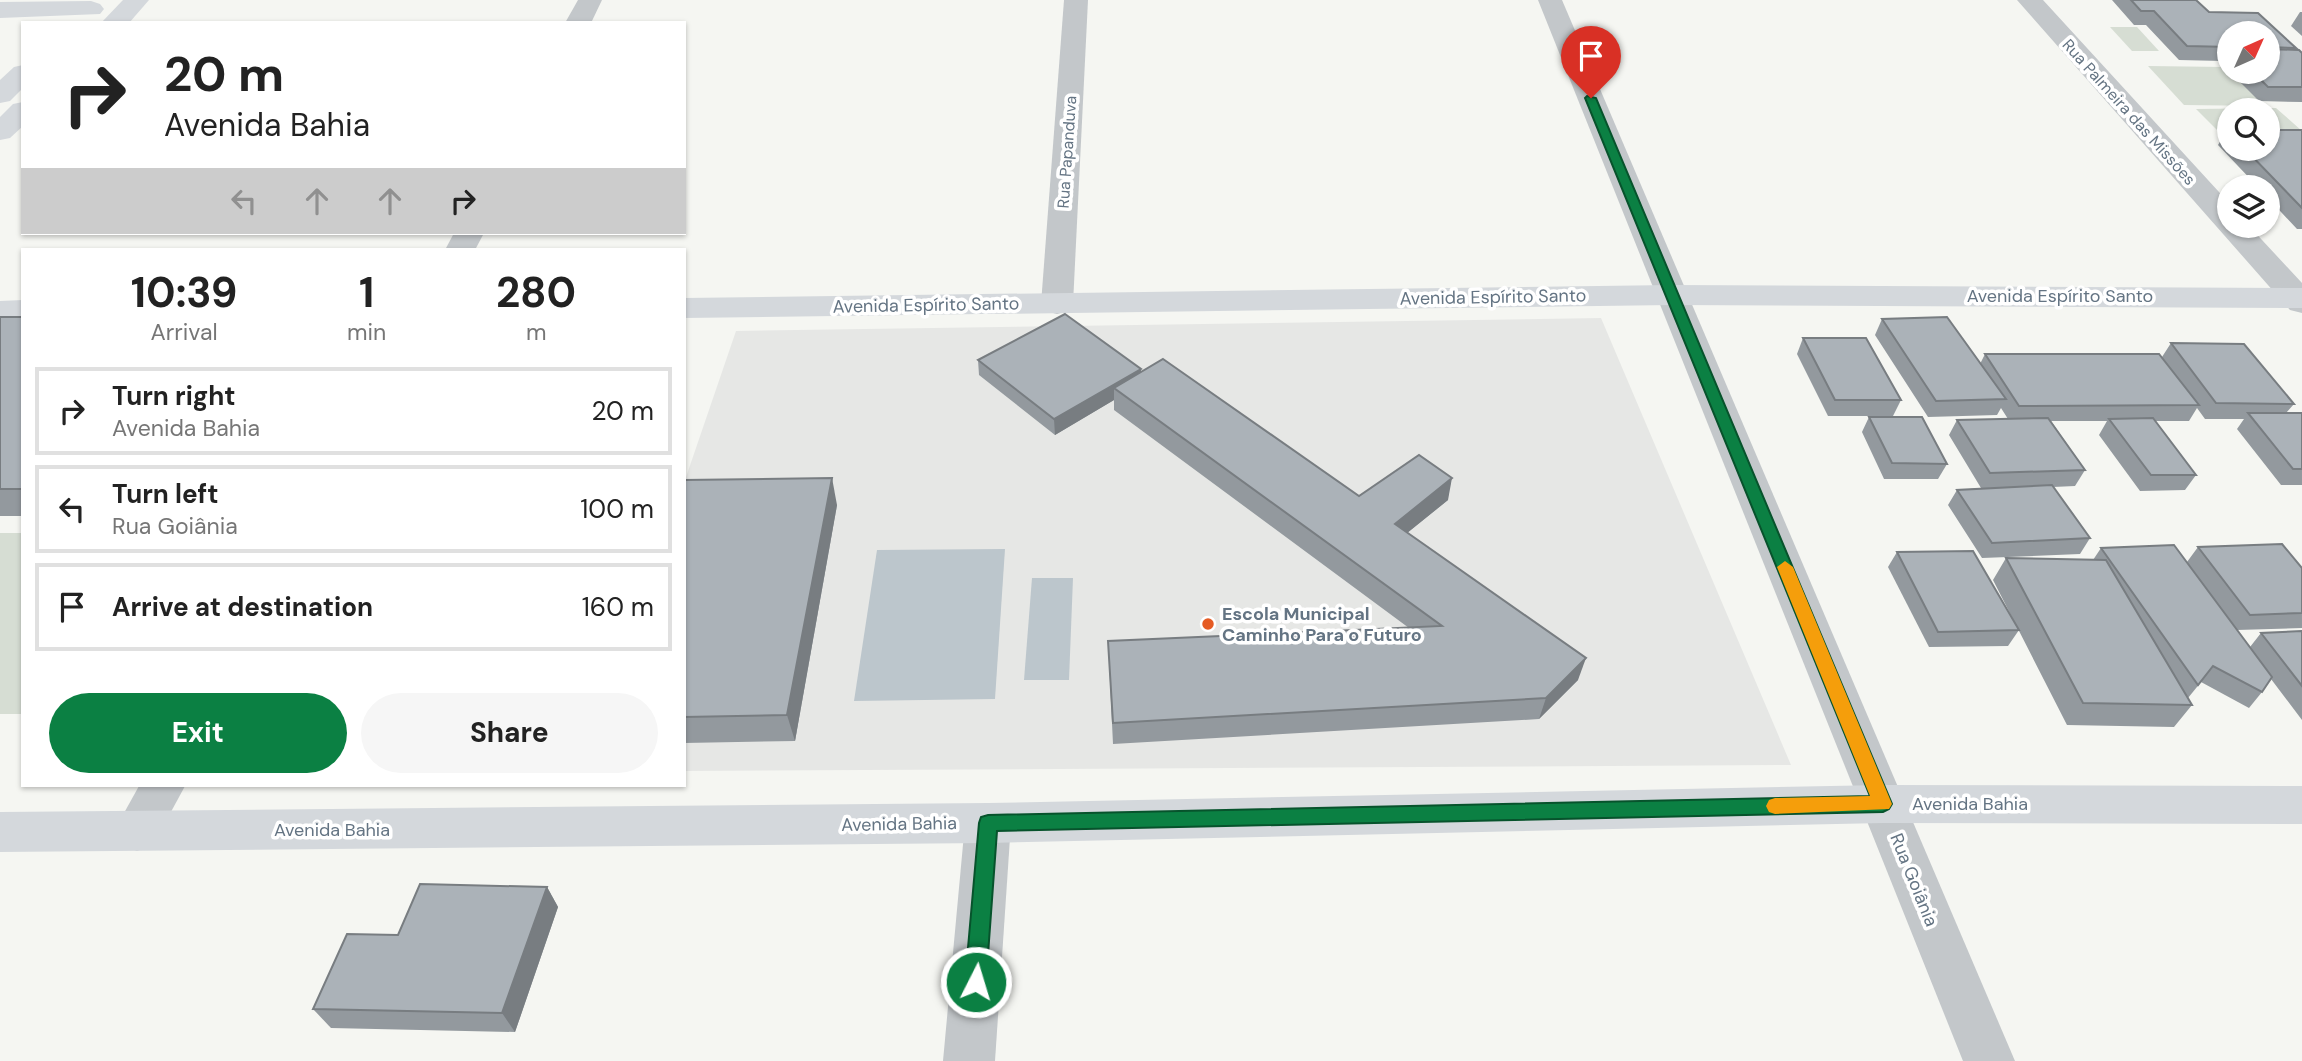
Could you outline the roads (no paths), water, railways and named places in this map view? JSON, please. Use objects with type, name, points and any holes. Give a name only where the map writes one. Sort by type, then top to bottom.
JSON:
[{"type":"street","points":[[116,21],[137,0]]},
{"type":"street","points":[[579,21],[590,0]]},
{"type":"street","name":"Rua Papanduva","points":[[1057,304],[1076,0]]},
{"type":"street","name":"Rua Goiânia","points":[[1550,0],[1989,1061]]},
{"type":"street","name":"Rua Palmeira das Missões","points":[[2029,0],[2217,208]]},
{"type":"street","points":[[0,10],[89,11]]},
{"type":"street","points":[[0,95],[21,76]]},
{"type":"street","points":[[0,132],[21,112]]},
{"type":"street","name":"Rua Palmeira das Missões","points":[[2244,238],[2300,299]]},
{"type":"street","name":"Avenida Espírito Santo","points":[[686,308],[1672,295],[2300,299]]},
{"type":"street","points":[[0,311],[21,310]]},
{"type":"street","points":[[137,831],[161,787]]},
{"type":"street","name":"Avenida Bahia","points":[[0,832],[988,823],[1883,804],[2302,806]]},
{"type":"street","points":[[970,1061],[988,823]]},
{"type":"place","name":"Escola Municipal Caminho Para o Futuro","points":[[1208,624]]}]
